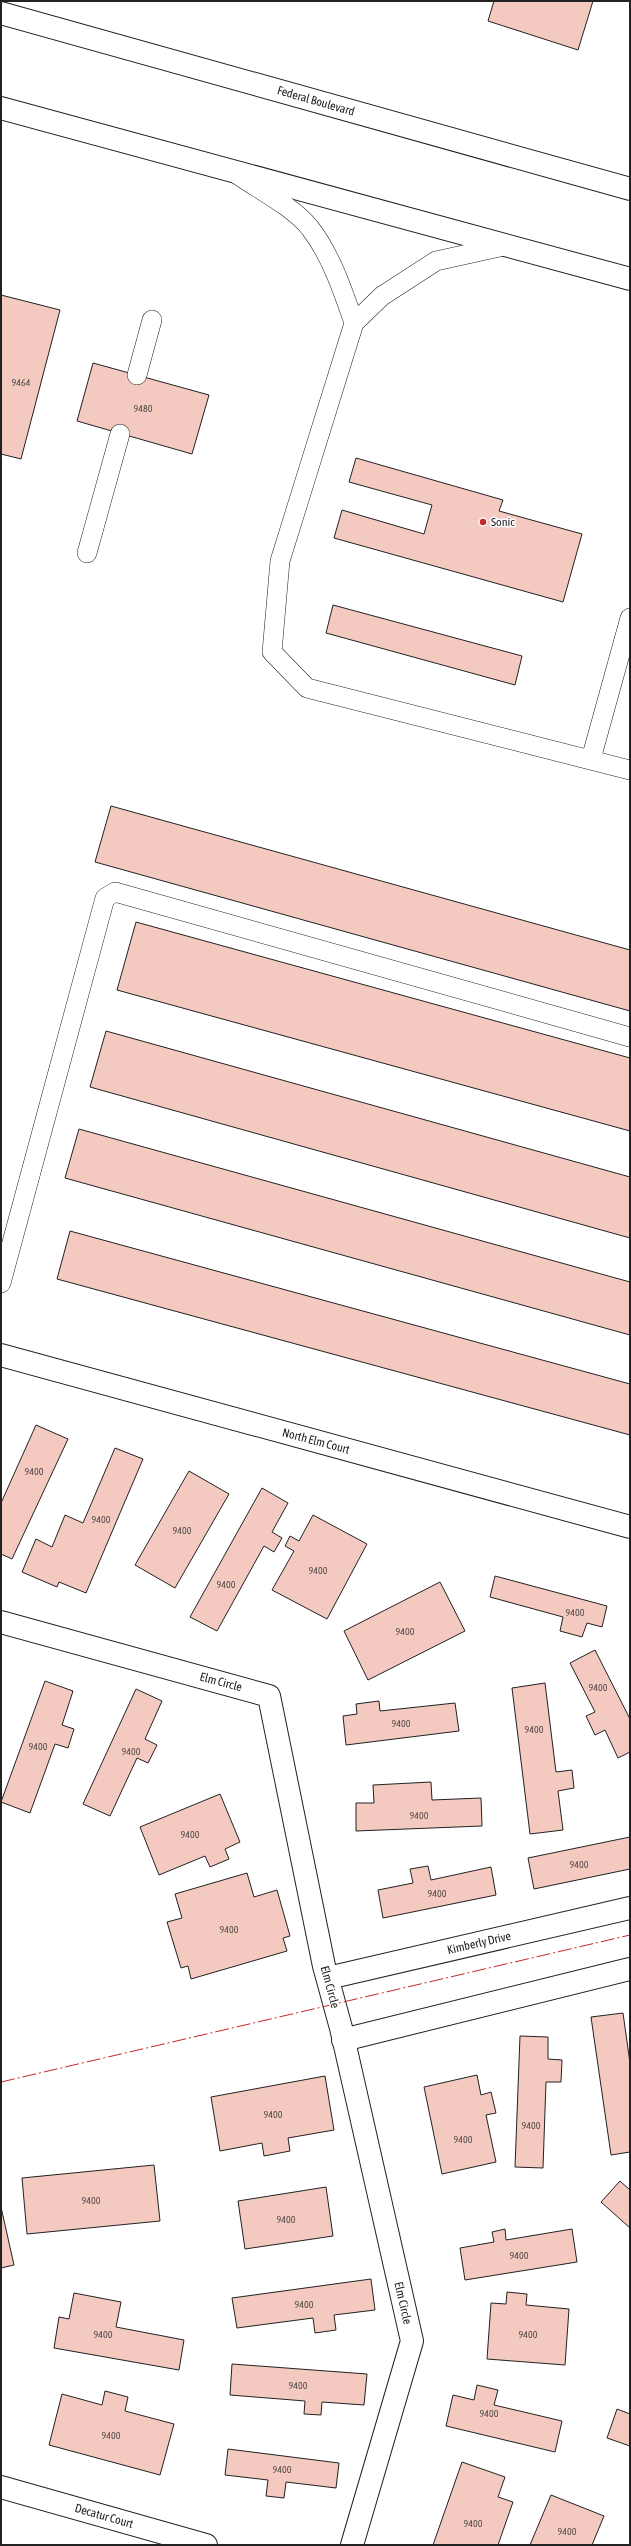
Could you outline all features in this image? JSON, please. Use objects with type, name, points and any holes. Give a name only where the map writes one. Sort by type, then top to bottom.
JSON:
[{"type":"street","name":"Federal Boulevard","points":[[1,13],[630,189]]},
{"type":"street","points":[[1,108],[227,168],[504,246],[630,279]]},
{"type":"street","name":"North Elm Court","points":[[1,1355],[630,1527]]},
{"type":"street","name":"Elm Circle","points":[[1,1622],[269,1696],[328,1978],[412,2341],[352,2545]]},
{"type":"street","name":"Kimberly Drive","points":[[328,1978],[630,1908]]},
{"type":"street","points":[[343,2040],[630,1969]]},
{"type":"street","name":"Decatur Court","points":[[1,2487],[206,2545]]},
{"type":"lane","points":[[227,168],[281,204],[309,228],[341,285],[354,323]]},
{"type":"lane","points":[[504,246],[436,261],[382,296],[354,323],[280,561],[272,652],[307,688],[630,770]]},
{"type":"lane","points":[[137,375],[152,320]]},
{"type":"lane","points":[[87,553],[120,434]]},
{"type":"lane","points":[[591,759],[630,618]]},
{"type":"lane","points":[[1,1283],[105,898],[114,892],[630,1037]]},
{"type":"building","points":[[494,1],[593,1],[578,50],[488,21]]},
{"type":"building","points":[[1,295],[60,310],[21,459],[1,454]]},
{"type":"building","points":[[93,363],[209,395],[192,454],[77,421]]},
{"type":"building","name":"Sonic","points":[[356,458],[503,500],[499,511],[582,534],[563,602],[334,538],[342,510],[424,534],[432,505],[349,482]]},
{"type":"building","points":[[333,605],[522,656],[515,685],[326,633]]},
{"type":"building","points":[[111,806],[630,950],[630,1011],[95,862]]},
{"type":"building","points":[[136,922],[630,1058],[630,1131],[117,990]]},
{"type":"building","points":[[106,1031],[630,1177],[630,1238],[90,1087]]},
{"type":"building","points":[[79,1129],[630,1282],[630,1335],[65,1178]]},
{"type":"building","points":[[70,1231],[630,1384],[630,1435],[57,1279]]},
{"type":"building","points":[[36,1425],[68,1439],[12,1559],[1,1554],[1,1503]]},
{"type":"building","points":[[115,1448],[143,1459],[86,1593],[59,1582],[57,1587],[22,1572],[36,1539],[52,1547],[65,1515],[83,1523]]},
{"type":"building","points":[[189,1471],[229,1494],[175,1588],[135,1565]]},
{"type":"building","points":[[262,1488],[288,1503],[272,1532],[282,1538],[274,1552],[264,1546],[217,1631],[190,1617]]},
{"type":"building","points":[[313,1515],[367,1544],[327,1619],[272,1590],[294,1551],[285,1546],[290,1536],[299,1541]]},
{"type":"building","points":[[495,1576],[607,1606],[602,1627],[587,1623],[582,1637],[560,1631],[563,1617],[490,1597]]},
{"type":"building","points":[[440,1582],[465,1631],[368,1680],[344,1631]]},
{"type":"building","points":[[595,1650],[630,1719],[630,1752],[618,1758],[605,1730],[595,1735],[586,1716],[595,1712],[570,1663]]},
{"type":"building","points":[[45,1681],[73,1691],[62,1725],[74,1729],[68,1748],[55,1744],[30,1813],[1,1802]]},
{"type":"building","points":[[545,1683],[556,1772],[572,1770],[574,1788],[558,1791],[563,1830],[530,1834],[512,1688]]},
{"type":"building","points":[[136,1689],[162,1701],[145,1739],[157,1745],[148,1763],[137,1758],[110,1816],[83,1804]]},
{"type":"building","points":[[379,1701],[380,1711],[455,1703],[459,1731],[346,1745],[343,1716],[357,1714],[356,1704]]},
{"type":"building","points":[[431,1782],[432,1800],[481,1798],[482,1826],[356,1831],[356,1803],[374,1803],[373,1785]]},
{"type":"building","points":[[220,1794],[240,1842],[225,1849],[229,1859],[210,1867],[205,1856],[159,1875],[140,1827]]},
{"type":"building","points":[[630,1837],[630,1869],[534,1889],[528,1858]]},
{"type":"building","points":[[428,1866],[431,1880],[491,1867],[496,1895],[383,1918],[378,1890],[413,1883],[410,1869]]},
{"type":"building","points":[[247,1873],[254,1897],[277,1890],[290,1936],[283,1938],[287,1951],[191,1979],[188,1966],[181,1968],[167,1922],[182,1918],[175,1894]]},
{"type":"building","points":[[623,2013],[630,2063],[630,2152],[611,2155],[591,2017]]},
{"type":"building","points":[[520,2036],[548,2037],[548,2059],[562,2060],[561,2082],[546,2082],[543,2168],[515,2167]]},
{"type":"building","points":[[477,2075],[481,2095],[491,2092],[496,2113],[486,2115],[496,2162],[442,2174],[424,2087]]},
{"type":"building","points":[[325,2076],[334,2130],[288,2138],[290,2151],[264,2156],[262,2143],[220,2151],[211,2097]]},
{"type":"building","points":[[154,2165],[160,2221],[27,2234],[22,2178]]},
{"type":"building","points":[[620,2181],[630,2190],[630,2228],[601,2202]]},
{"type":"building","points":[[326,2187],[333,2236],[245,2249],[238,2201]]},
{"type":"building","points":[[1,2207],[14,2265],[1,2268]]},
{"type":"building","points":[[505,2229],[506,2240],[572,2229],[577,2262],[465,2280],[460,2248],[494,2242],[492,2232]]},
{"type":"building","points":[[371,2279],[375,2310],[334,2315],[336,2330],[315,2333],[313,2318],[237,2328],[232,2298]]},
{"type":"building","points":[[507,2292],[527,2294],[526,2305],[569,2309],[565,2365],[487,2359],[491,2303],[506,2304]]},
{"type":"building","points":[[74,2293],[121,2302],[116,2327],[184,2340],[179,2370],[54,2348],[59,2317],[69,2319]]},
{"type":"building","points":[[232,2364],[367,2374],[364,2405],[322,2402],[321,2415],[304,2414],[305,2401],[230,2395]]},
{"type":"building","points":[[477,2385],[498,2390],[494,2405],[562,2421],[555,2452],[446,2426],[453,2395],[474,2400]]},
{"type":"building","points":[[105,2391],[128,2397],[125,2411],[174,2424],[160,2475],[49,2445],[62,2394],[102,2405]]},
{"type":"building","points":[[617,2409],[630,2414],[630,2446],[607,2438]]},
{"type":"building","points":[[228,2449],[339,2463],[336,2488],[286,2482],[284,2498],[266,2496],[268,2480],[225,2475]]},
{"type":"building","points":[[462,2462],[505,2477],[498,2497],[513,2502],[498,2545],[433,2545]]},
{"type":"building","points":[[551,2495],[604,2516],[592,2545],[530,2545]]},
{"type":"power","points":[[1,2082],[630,1935]]},
{"type":"place","name":"Sonic","points":[[483,522]]}]
